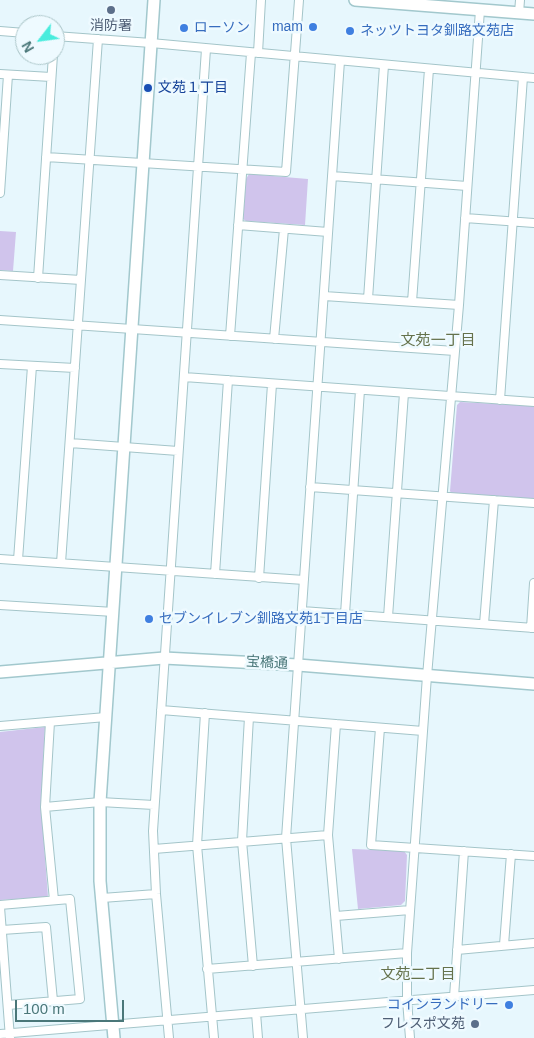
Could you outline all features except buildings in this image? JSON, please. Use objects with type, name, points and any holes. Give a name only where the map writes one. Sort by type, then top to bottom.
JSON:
[{"type":"street","points":[[114,1038],[100,881],[100,802],[154,0]]},
{"type":"street","points":[[230,336],[242,170],[261,0]]},
{"type":"street","points":[[46,157],[286,172],[299,0]]},
{"type":"street","points":[[357,0],[534,14]]},
{"type":"street","points":[[519,13],[520,0]]},
{"type":"street","points":[[410,1038],[407,1000],[407,953],[427,676],[452,396],[480,10]]},
{"type":"street","points":[[0,31],[15,33]]},
{"type":"street","points":[[65,37],[534,78]]},
{"type":"street","points":[[61,563],[98,39]]},
{"type":"street","points":[[169,1038],[156,894],[154,806],[206,49]]},
{"type":"street","points":[[303,1038],[286,838],[340,61]]},
{"type":"street","points":[[38,278],[53,65]]},
{"type":"street","points":[[368,299],[384,65]]},
{"type":"street","points":[[412,302],[429,69]]},
{"type":"street","points":[[0,193],[4,75],[52,77]]},
{"type":"street","points":[[500,400],[523,77]]},
{"type":"street","points":[[332,176],[467,186]]},
{"type":"street","points":[[465,218],[534,223]]},
{"type":"street","points":[[238,226],[328,232]]},
{"type":"street","points":[[274,339],[284,229]]},
{"type":"street","points":[[0,275],[82,280]]},
{"type":"street","points":[[324,296],[459,305]]},
{"type":"street","points":[[0,320],[455,351]]},
{"type":"street","points":[[0,364],[75,368]]},
{"type":"street","points":[[18,560],[32,366]]},
{"type":"street","points":[[184,377],[534,402]]},
{"type":"street","points":[[215,574],[228,380]]},
{"type":"street","points":[[259,578],[272,384]]},
{"type":"street","points":[[345,614],[360,390]]},
{"type":"street","points":[[388,617],[404,393]]},
{"type":"street","points":[[70,444],[178,451]]},
{"type":"street","points":[[310,487],[534,503]]},
{"type":"street","points":[[484,624],[494,500]]},
{"type":"street","points":[[0,559],[304,580]]},
{"type":"street","points":[[302,611],[532,628],[534,583]]},
{"type":"street","points":[[0,605],[114,612]]},
{"type":"street","name":"宝橋通","points":[[0,672],[164,658],[298,665],[534,684]]},
{"type":"street","points":[[161,710],[423,731]]},
{"type":"street","points":[[205,713],[197,845],[214,1038]]},
{"type":"street","points":[[0,726],[106,717]]},
{"type":"street","points":[[249,717],[242,842],[253,966]]},
{"type":"street","points":[[50,722],[45,807],[54,900]]},
{"type":"street","points":[[336,724],[328,834],[339,959]]},
{"type":"street","points":[[380,728],[371,845],[534,856]]},
{"type":"street","points":[[45,807],[100,802],[154,806]]},
{"type":"street","points":[[154,848],[328,834]]},
{"type":"street","points":[[454,997],[464,851]]},
{"type":"street","points":[[504,945],[511,854]]},
{"type":"street","points":[[102,898],[156,894]]},
{"type":"street","points":[[8,1005],[80,999],[70,900],[0,906],[10,1035]]},
{"type":"street","points":[[336,916],[410,910]]},
{"type":"street","points":[[2,930],[46,927],[53,1001]]},
{"type":"street","points":[[457,950],[534,943]]},
{"type":"street","points":[[208,969],[407,953]]},
{"type":"street","points":[[0,1034],[10,1035],[212,1016],[534,990]]},
{"type":"street","points":[[256,1013],[258,1038]]},
{"type":"shaded area","points":[[249,174],[308,179],[305,225],[246,221],[243,219],[246,179]]},
{"type":"shaded area","points":[[0,231],[16,232],[13,271],[0,270]]},
{"type":"shaded area","points":[[460,402],[534,406],[534,500],[452,494],[450,491],[457,405]]},
{"type":"shaded area","points":[[45,727],[41,803],[48,897],[0,900],[0,732]]},
{"type":"shaded area","points":[[352,849],[404,851],[407,855],[405,901],[401,905],[358,909]]},
{"type":"place","name":"消防署","points":[[111,10]]},
{"type":"place","name":"mam","points":[[313,27]]},
{"type":"place","name":"ローソン","points":[[184,28]]},
{"type":"place","name":"ネッツトヨタ釧路文苑店","points":[[350,31]]},
{"type":"place","name":"文苑１丁目","points":[[148,88]]},
{"type":"place","name":"セブンイレブン釧路文苑1丁目店","points":[[149,619]]},
{"type":"place","name":"コインランドリー","points":[[509,1005]]},
{"type":"place","name":"フレスポ文苑","points":[[475,1024]]},
{"type":"district","name":"文苑一丁目","points":[[438,341]]},
{"type":"district","name":"文苑二丁目","points":[[418,975]]}]
